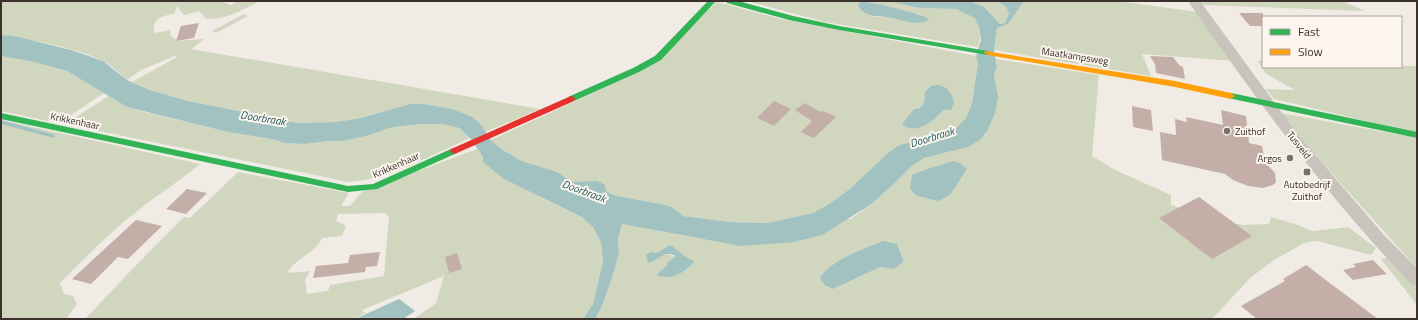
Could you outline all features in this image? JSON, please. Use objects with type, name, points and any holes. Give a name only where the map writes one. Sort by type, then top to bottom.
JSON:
[{"type":"street","name":"Krikkenhaar","points":[[1,116],[348,189],[374,187],[636,70],[658,58],[668,50],[712,1]]},
{"type":"street","name":"Maatkampsweg","points":[[730,1],[818,24],[1175,84],[1417,135]]},
{"type":"street","name":"Tusveld","points":[[1194,1],[1294,139],[1326,179],[1378,239],[1417,279]]},
{"type":"green space","points":[[1,1],[221,1],[231,5],[237,1],[259,1],[234,14],[213,19],[206,19],[199,11],[184,15],[177,6],[174,14],[162,17],[156,21],[154,33],[171,30],[170,35],[177,41],[204,39],[191,49],[540,109],[485,132],[422,104],[410,104],[361,118],[336,122],[298,123],[188,101],[149,90],[132,82],[177,57],[175,56],[141,70],[127,80],[115,69],[92,56],[53,45],[1,35]]},
{"type":"green space","points":[[747,1],[861,1],[859,5],[865,13],[874,17],[886,17],[905,21],[922,15],[899,11],[867,1],[888,1],[919,8],[956,9],[975,17],[980,32],[980,39],[978,47],[825,22]]},
{"type":"green space","points":[[970,1],[997,1],[1006,7],[1009,13],[1005,23],[1000,24],[984,7]]},
{"type":"green space","points":[[1024,1],[1117,1],[1198,12],[1234,61],[1142,54],[1151,76],[994,50],[997,28],[1008,24]]},
{"type":"green space","points":[[1199,1],[1342,1],[1365,11],[1203,5]]},
{"type":"green space","points":[[717,2],[781,19],[976,56],[978,63],[972,103],[966,118],[956,128],[945,134],[899,145],[851,188],[832,202],[813,213],[767,223],[730,222],[683,216],[670,206],[613,195],[584,183],[572,182],[557,172],[522,161],[501,149],[491,140],[632,75]],"holes":[[[924,97],[943,110],[936,118],[922,126],[906,127],[903,124],[914,109],[920,108],[924,103]]]},
{"type":"green space","points":[[244,14],[248,16],[216,33],[212,31]]},
{"type":"green space","points":[[1,56],[30,61],[67,71],[104,93],[62,121],[52,122],[1,111]]},
{"type":"green space","points":[[996,59],[1099,75],[1092,156],[1115,170],[1171,195],[1171,205],[1220,221],[1243,225],[1269,224],[1271,217],[1312,231],[1348,227],[1376,248],[1371,255],[1317,241],[1304,243],[1274,260],[1250,278],[1212,319],[595,319],[602,306],[614,272],[619,252],[618,240],[622,224],[701,239],[851,219],[870,205],[912,166],[924,158],[949,152],[985,135],[996,86],[994,75],[997,67]],"holes":[[[967,169],[951,194],[934,198],[925,198],[910,189]],[[897,244],[904,261],[894,269],[880,267],[833,289]],[[675,248],[685,258],[693,261],[687,270],[683,272],[673,275],[658,276],[659,272],[665,269],[671,260],[676,257],[670,255],[659,255],[651,252],[657,253]]]},
{"type":"green space","points":[[1258,61],[1262,61],[1262,68]]},
{"type":"green space","points":[[1402,66],[1417,66],[1417,133],[1274,99],[1266,89],[1295,90],[1266,74],[1262,68],[1402,68]]},
{"type":"green space","points":[[109,96],[127,107],[145,112],[228,132],[271,139],[285,143],[304,144],[343,141],[366,136],[393,127],[423,124],[442,124],[459,128],[470,138],[396,171],[365,180],[349,182],[65,124]]},
{"type":"green space","points":[[1281,113],[1417,138],[1417,268],[1300,138]]},
{"type":"green space","points":[[1,120],[200,164],[130,216],[99,244],[60,283],[64,294],[73,296],[77,304],[66,319],[7,319],[1,317]]},
{"type":"green space","points":[[477,149],[504,179],[582,217],[593,227],[601,242],[603,261],[593,304],[583,319],[414,319],[436,303],[444,276],[362,310],[365,313],[354,319],[85,319],[184,217],[190,218],[238,172],[349,193],[341,206],[350,206],[362,192]],"holes":[[[385,213],[389,217],[384,276],[330,285],[328,291],[307,294],[305,280],[310,271],[287,273],[295,263],[315,247],[322,238],[342,236],[346,226],[336,221],[338,214]]]},
{"type":"green space","points":[[1387,258],[1417,287],[1417,305],[1381,259]]},
{"type":"water","points":[[861,1],[896,8],[918,14],[929,19],[925,22],[914,23],[886,17],[872,16],[860,9],[858,5]]},
{"type":"water","name":"Doorbraak","points":[[888,1],[970,1],[984,7],[1000,24],[1005,23],[1009,13],[1006,7],[997,1],[1024,1],[1008,24],[997,28],[994,50],[997,67],[994,75],[998,97],[995,113],[987,131],[981,139],[968,147],[924,158],[912,166],[870,205],[822,235],[794,242],[741,246],[622,224],[618,240],[619,252],[614,272],[602,306],[595,319],[583,319],[593,304],[603,261],[601,242],[593,227],[582,217],[504,179],[483,162],[483,157],[470,138],[459,128],[442,124],[423,124],[393,127],[366,136],[343,141],[304,144],[285,143],[271,139],[228,132],[127,107],[67,71],[30,61],[1,56],[1,35],[19,37],[71,50],[103,61],[127,80],[149,90],[188,101],[298,123],[336,122],[361,118],[410,104],[422,104],[452,109],[472,117],[481,125],[491,140],[501,149],[522,161],[557,172],[572,182],[597,181],[605,185],[606,191],[613,195],[670,206],[683,216],[730,222],[767,223],[813,213],[832,202],[851,188],[887,154],[899,145],[945,134],[956,128],[966,118],[972,103],[978,63],[976,56],[981,40],[979,28],[975,18],[956,9],[919,8]]},
{"type":"water","points":[[938,85],[945,87],[951,94],[954,103],[951,110],[943,110],[935,119],[919,128],[907,127],[902,124],[914,109],[920,108],[924,103],[925,92],[931,86]]},
{"type":"water","points":[[954,161],[960,163],[967,169],[951,194],[939,201],[917,196],[910,189],[912,175]]},
{"type":"water","points":[[883,241],[897,244],[904,261],[894,269],[880,267],[833,289],[825,285],[820,278],[839,260]]},
{"type":"water","points":[[670,245],[687,258],[694,261],[687,269],[677,275],[670,277],[657,276],[659,272],[667,266],[667,263],[676,256],[672,254],[664,255],[648,263],[646,255],[651,252],[657,253]]},
{"type":"water","points":[[399,299],[415,311],[403,319],[355,319]]},
{"type":"building","points":[[1239,13],[1263,13],[1262,26],[1250,26]]},
{"type":"building","points":[[199,23],[194,38],[176,41],[181,26]]},
{"type":"building","points":[[1150,56],[1173,57],[1180,66],[1183,67],[1185,79],[1156,73],[1155,64]]},
{"type":"building","points":[[774,101],[791,109],[774,126],[757,118]]},
{"type":"building","points":[[805,103],[821,112],[823,111],[836,117],[814,138],[801,132],[812,121],[795,110]]},
{"type":"building","points":[[1132,106],[1151,110],[1153,131],[1133,127]]},
{"type":"building","points":[[1221,110],[1246,116],[1249,143],[1262,146],[1265,162],[1275,173],[1276,182],[1273,185],[1263,188],[1248,186],[1233,180],[1225,174],[1162,160],[1160,132],[1176,135],[1175,119],[1187,122],[1186,117],[1223,125]]},
{"type":"building","points":[[187,189],[207,193],[186,214],[166,209]]},
{"type":"building","points":[[1199,197],[1252,236],[1212,259],[1159,218]]},
{"type":"building","points":[[136,220],[162,226],[128,259],[118,257],[91,284],[72,279]]},
{"type":"building","points":[[380,252],[377,266],[366,267],[365,272],[313,278],[316,266],[348,263],[350,255]]},
{"type":"building","points":[[457,253],[462,269],[449,273],[445,257]]},
{"type":"building","points":[[1373,260],[1387,274],[1353,280],[1343,270],[1356,267],[1353,264]]},
{"type":"building","points":[[1306,265],[1378,319],[1257,319],[1241,306],[1285,281],[1283,279]]},
{"type":"waterway","points":[[1,122],[53,136]]},
{"type":"traffic: fast","points":[[571,99],[636,70],[658,58],[712,1]]},
{"type":"traffic: fast","points":[[730,1],[792,18],[839,28],[988,53]]},
{"type":"traffic: fast","points":[[1231,96],[1417,135]]},
{"type":"traffic: fast","points":[[1,116],[348,189],[374,187],[454,151]]},
{"type":"traffic: slow","points":[[988,53],[1175,84],[1231,96]]},
{"type":"traffic: jam","points":[[454,151],[571,99]]},
{"type":"place","name":"Zuithof","points":[[1227,131]]},
{"type":"place","name":"Argos","points":[[1290,158]]},
{"type":"place","name":"Autobedrijf Zuithof","points":[[1307,172]]}]
